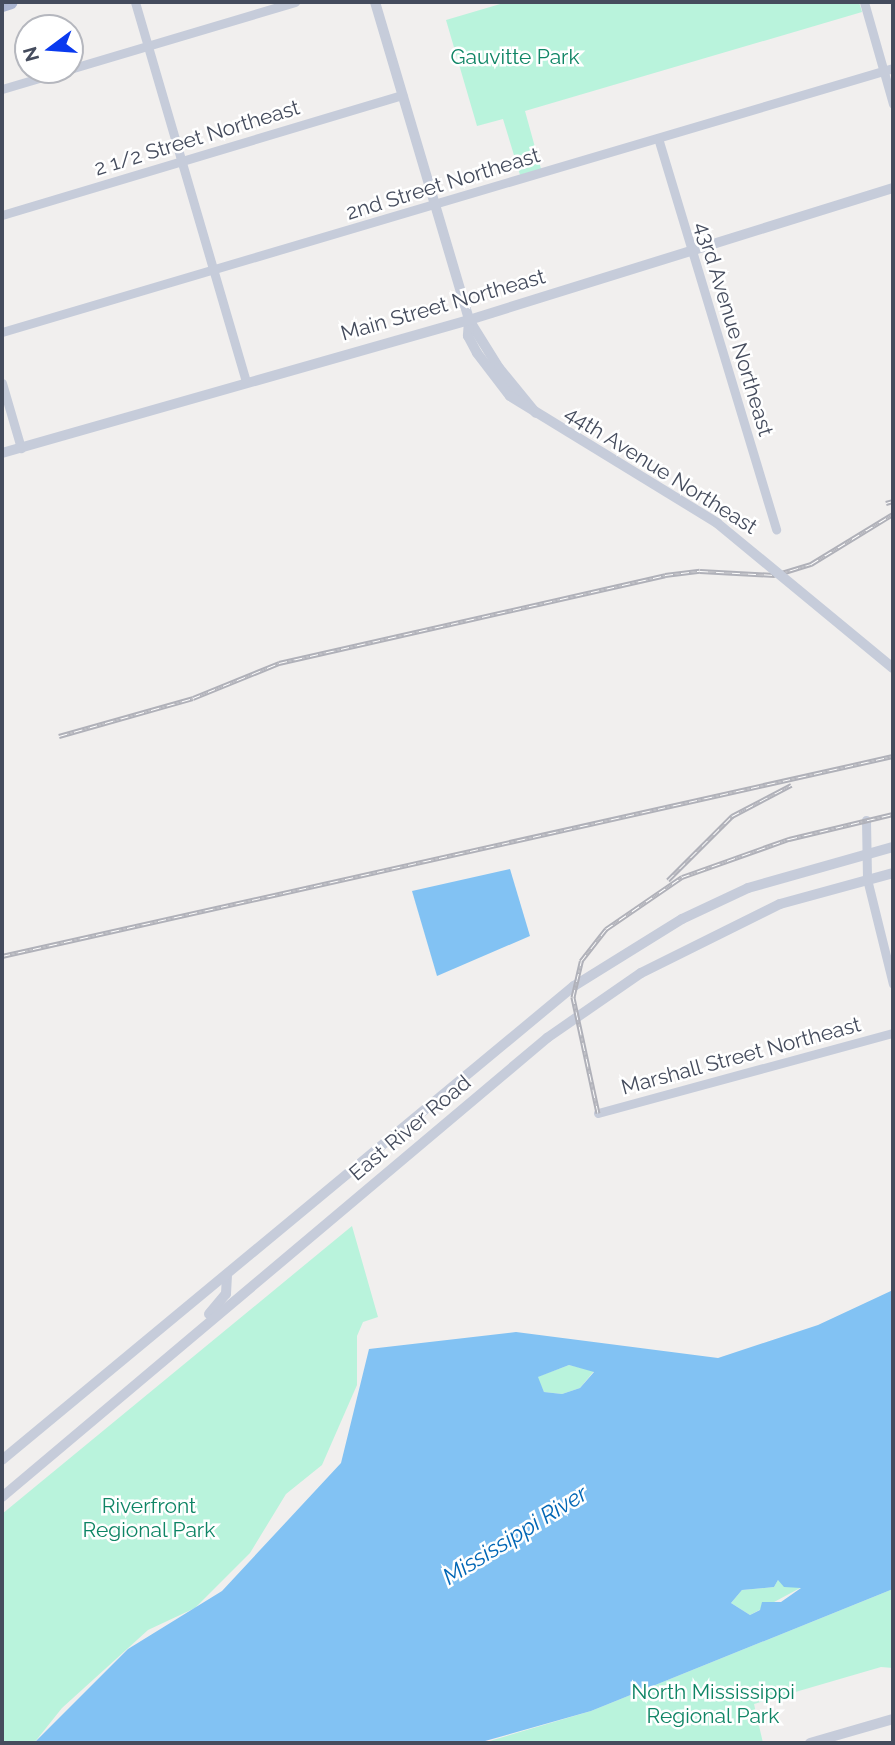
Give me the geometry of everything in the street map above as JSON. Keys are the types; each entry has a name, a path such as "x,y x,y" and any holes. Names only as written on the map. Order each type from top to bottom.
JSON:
{"main road":[{"path":"2,5 11,2"}],"street":[{"path":"135,2 246,382"},
{"path":"84,64 295,2"},
{"name":"44th Avenue Northeast","path":"375,2 469,320 499,368 536,413 717,523 893,668"},
{"path":"864,2 888,69 893,104"},
{"name":"2nd Street Northeast","path":"2,332 888,69"},
{"name":"2 1/2 Street Northeast","path":"2,215 402,94"},
{"name":"43rd Avenue Northeast","path":"658,138 776,530"},
{"name":"Main Street Northeast","path":"2,453 469,320 893,188"},
{"path":"2,383 21,448"},
{"path":"866,820 867,878 893,984"},
{"name":"East River Road","path":"2,1460 601,968 682,919 748,888 867,852 893,847"},
{"name":"East River Road","path":"2,1497 547,1038 641,973 780,904 893,873"},
{"name":"Marshall Street Northeast","path":"598,1113 893,1033"},
{"path":"185,1343 193,1328 224,1298 227,1276"},
{"path":"810,1743 893,1719"}],"green space":[{"name":"Gauvitte Park","path":"507,2 859,2 862,12 525,111 541,169 520,175 503,119 477,126 446,20"},
{"name":"Riverfront Regional Park","path":"352,1226 378,1317 363,1322 357,1336 357,1385 322,1465 286,1494 250,1553 195,1608 148,1630 62,1708 34,1743 2,1743 2,1514"},
{"path":"569,1365 594,1371 580,1388 562,1394 544,1392 537,1377"},
{"path":"778,1580 802,1587 750,1615 731,1603 742,1590 774,1587"},
{"name":"North Mississippi Regional Park","path":"893,1589 893,1668 881,1667 754,1704 763,1743 483,1743 591,1711"}],"water":[{"path":"510,869 530,936 437,976 412,891"},
{"name":"Mississippi River","path":"893,1290 893,1589 591,1711 478,1743 34,1743 128,1649 222,1591 341,1463 369,1349 516,1332 718,1358 818,1325","holes":["569,1365 594,1372 580,1388 562,1394 544,1392 538,1377","778,1580 784,1587 801,1588 781,1602 762,1602 760,1610 750,1615 731,1603 742,1590 774,1587"]}],"railway":[{"path":"886,503 893,501"},
{"path":"59,736 193,698 279,663 665,575 700,571 775,575 811,564 893,514"},
{"path":"2,956 893,756"},
{"path":"668,880 732,816 791,785"},
{"path":"598,1113 573,997 581,961 606,929 682,877 789,839 893,814"}]}
